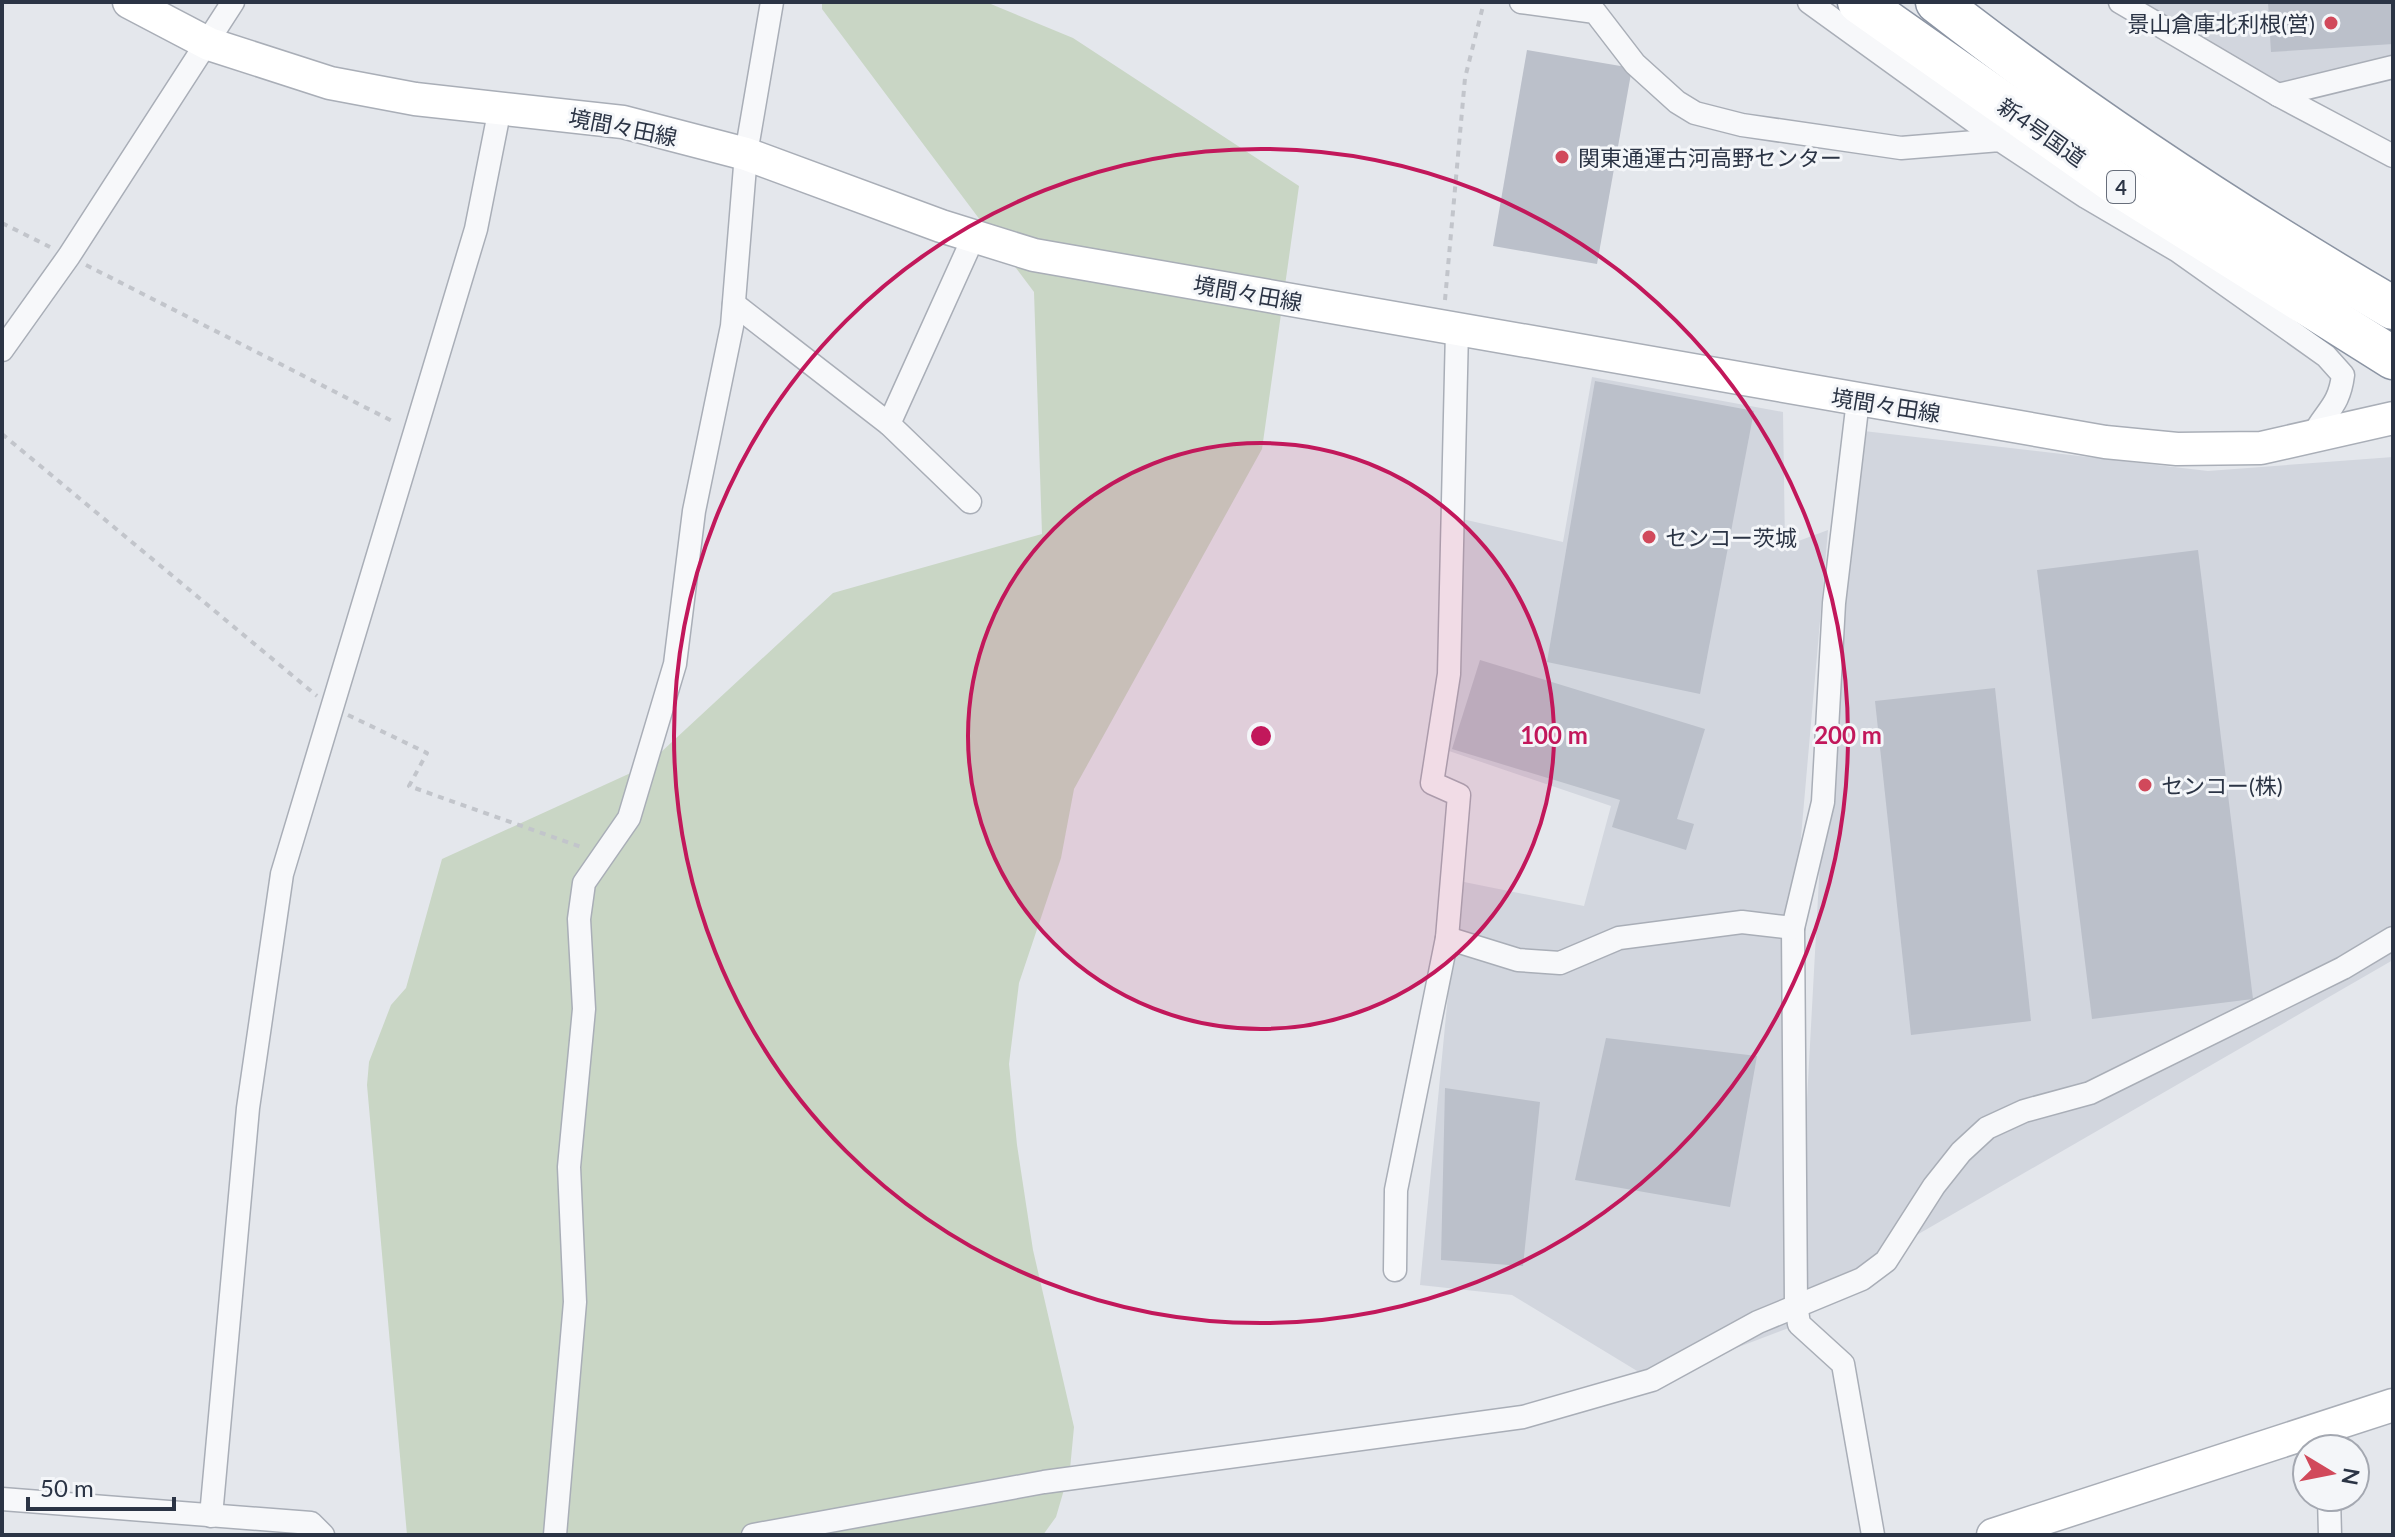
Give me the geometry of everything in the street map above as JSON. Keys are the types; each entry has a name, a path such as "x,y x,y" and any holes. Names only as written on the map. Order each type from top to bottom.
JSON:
{"highway":[{"name":"新4号国道","path":"1859,2 2126,190 2393,358"},
{"name":"新4号国道","path":"1937,2 2104,126 2217,202 2393,308"}],"main road":[{"name":"境間々田線","path":"129,2 209,44 330,83 415,99 623,122 746,154 1034,255 2105,442 2177,449 2261,448 2393,418"},
{"path":"2336,1433 2393,1405"},
{"path":"1993,1535 2291,1448"}],"street":[{"path":"2,350 69,256 209,44 233,2"},
{"path":"555,1535 567,1434 575,1302 569,1167 584,1009 579,919 584,883 602,852 629,818 675,664 694,511 734,304 746,154 772,2"},
{"path":"1521,2 1595,12 1635,64 1677,102 1695,113 1742,125 1901,148 2000,140"},
{"path":"1809,2 2000,140 2086,197 2178,251 2326,356 2343,375 2340,400 2322,417 2312,437"},
{"path":"2120,2 2278,95 2393,156"},
{"path":"2278,95 2393,67"},
{"path":"211,1516 259,1015 282,874 476,229 500,108"},
{"path":"889,424 974,236"},
{"path":"734,304 889,424 970,502"},
{"path":"1395,1270 1396,1190 1447,938 1459,795 1432,783 1449,674 1450,329"},
{"path":"1858,400 1834,603 1823,802 1793,928 1796,1304 1799,1324 1843,1364 1873,1535"},
{"path":"1447,938 1518,960 1560,963 1619,938 1742,922 1793,928"},
{"path":"753,1535 1044,1482 1523,1417 1652,1380 1796,1304 1862,1279 1886,1261 1934,1186 1961,1152 1987,1128 2024,1111 2090,1093 2343,968 2393,938"},
{"path":"2,1499 311,1523 323,1535"},
{"path":"2329,1513 2330,1535"}],"path":[{"path":"1450,329 1465,78 1484,2"},
{"path":"2,223 416,433"},
{"path":"2,434 332,708 427,753 409,786 565,844 602,852"}],"shaded area":[{"path":"2138,2 2393,2 2393,67 2288,97"},
{"path":"1592,377 1783,412 1785,546 1828,530 1793,928 1799,1247 1834,603 1855,430 2208,471 2393,457 2393,960 1799,1303 1799,1324 1652,1380 1512,1295 1420,1285 1459,881 1584,906 1611,806 1449,751 1462,519 1563,542"}],"green space":[{"path":"822,2 986,2 1073,38 1299,186 1262,449 1074,789 1061,858 1019,983 1009,1064 1017,1145 1033,1250 1074,1427 1070,1469 1056,1517 1043,1535 407,1535 367,1085 369,1062 391,1005 406,988 442,859 646,766 833,593 1042,534 1034,292 822,9"}],"building":[{"name":"景山倉庫北利根(営)","path":"2268,2 2393,2 2393,44 2271,52"},
{"name":"関東通運古河高野センター","path":"1527,50 1632,68 1597,264 1493,246"},
{"name":"センコー茨城","path":"1595,381 1754,411 1700,694 1547,662"},
{"name":"センコー(株)","path":"2198,550 2253,999 2092,1019 2037,570"},
{"path":"1480,660 1705,729 1677,819 1694,824 1686,850 1612,827 1620,800 1452,749"},
{"path":"1995,688 2031,1021 1911,1035 1875,701"},
{"path":"1606,1038 1757,1056 1730,1207 1575,1180"},
{"path":"1445,1088 1540,1102 1523,1266 1441,1260"}],"place":[{"name":"景山倉庫北利根(営)","path":"2331,23"},
{"name":"関東通運古河高野センター","path":"1562,157"},
{"name":"センコー茨城","path":"1649,537"},
{"name":"センコー(株)","path":"2145,785"}]}
